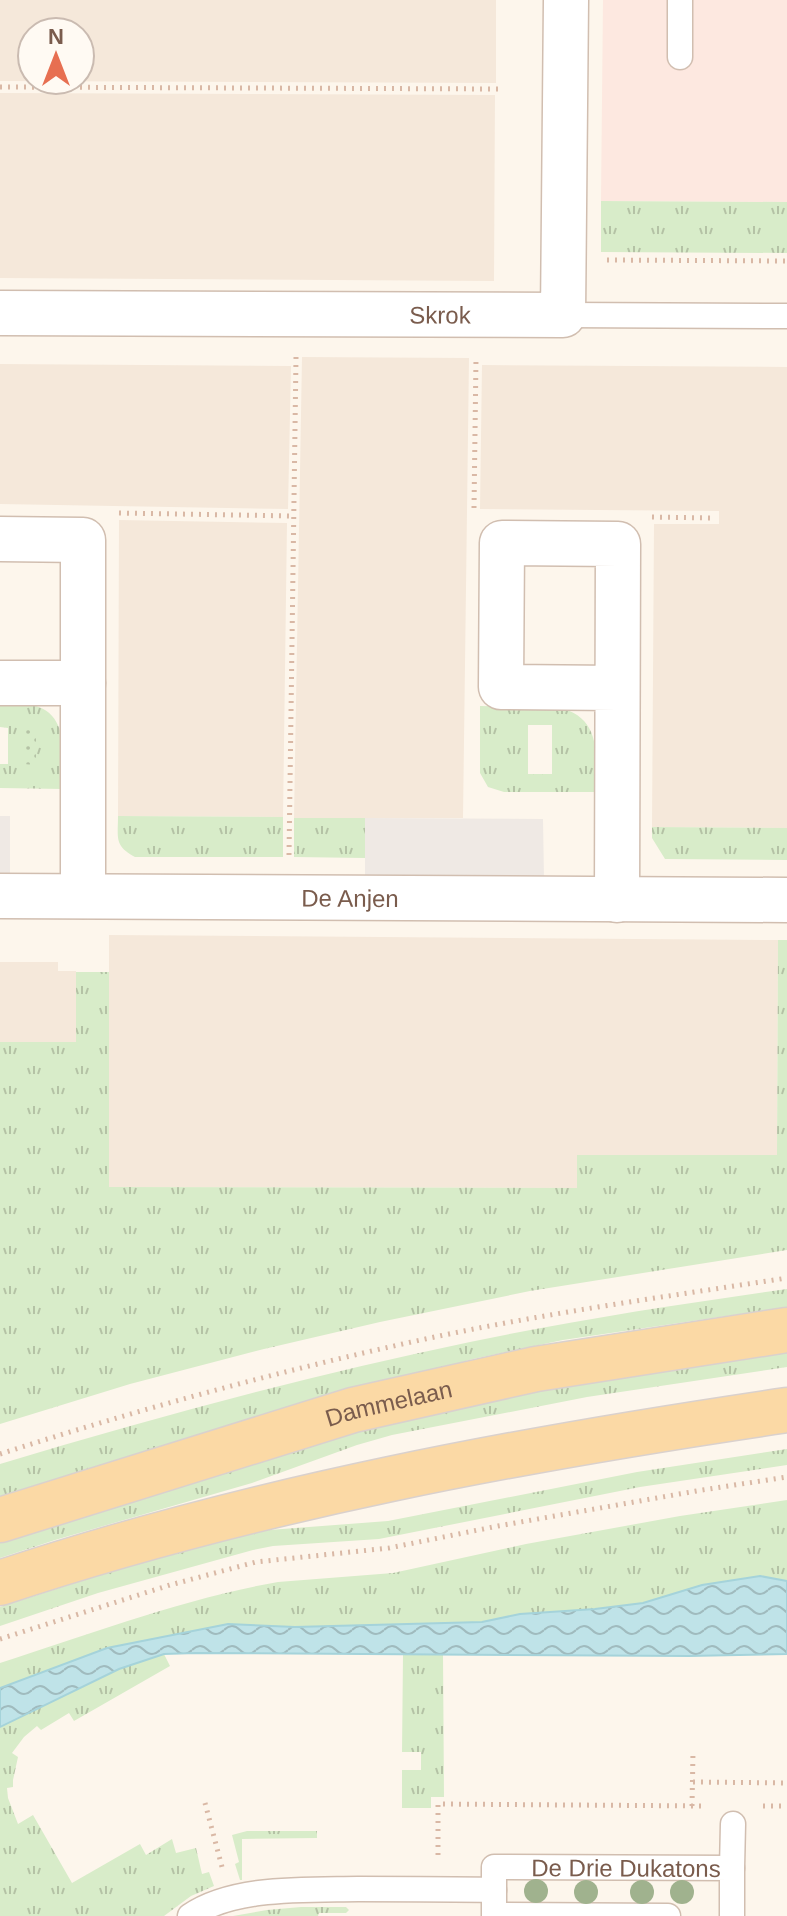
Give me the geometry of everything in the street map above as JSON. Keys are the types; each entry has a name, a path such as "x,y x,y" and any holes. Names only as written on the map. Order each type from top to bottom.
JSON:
{"main road":[{"name":"Dammelaan","path":"0,1520 353,1410 536,1369 787,1330"},
{"path":"0,1583 237,1513 410,1475 666,1428 787,1410"}],"street":[{"path":"563,315 566,0"},
{"name":"Skrok","path":"0,313 563,315"},
{"path":"0,539 83,540 83,896"},
{"path":"0,683 83,683"},
{"path":"617,688 617,900"},
{"name":"De Anjen","path":"0,896 787,900"}],"lane":[{"path":"680,0 680,57"},
{"path":"563,315 787,316"},
{"path":"732,1868 733,1824"},
{"name":"De Drie Dukatons","path":"668,1916 494,1915 494,1867 732,1868 732,1916"},
{"path":"190,1916 231,1899 267,1893 305,1890 494,1890"}],"path":[{"path":"0,87 501,89"},
{"path":"594,259 787,261"},
{"path":"288,868 296,356"},
{"path":"474,516 476,357"},
{"path":"112,513 294,516"},
{"path":"647,517 714,518"},
{"path":"0,1639 170,1585 256,1562 389,1548 688,1492 787,1477"},
{"path":"692,1806 693,1752"},
{"path":"693,1782 787,1783"},
{"path":"205,1803 231,1899"},
{"path":"438,1858 438,1804 706,1806"},
{"path":"760,1806 787,1806"}],"shaded area":[{"path":"0,0 496,0 496,83 96,81 96,16 16,16 16,81 0,81"},
{"path":"603,0 787,0 787,202 601,201"},
{"path":"0,93 16,93 16,96 96,96 96,93 495,95 494,281 0,278"},
{"path":"302,357 469,358 463,818 294,818"},
{"path":"0,364 291,366 288,509 0,504"},
{"path":"482,365 787,367 787,828 652,827 654,524 719,524 719,511 480,509"},
{"path":"119,520 287,523 283,817 118,816"},
{"path":"0,816 10,816 10,876 0,876"},
{"path":"365,818 543,819 544,879 365,879"},
{"path":"109,935 778,940 777,1155 578,1155 577,1188 109,1187"},
{"path":"0,962 58,962 58,971 76,971 76,1043 0,1042"}],"green space":[{"path":"601,201 787,202 787,253 601,252"},
{"path":"0,704 34,705 56,721 63,742 63,789 0,788 0,764 8,764 8,728 0,727"},
{"path":"480,706 557,707 582,719 594,740 596,792 504,792 488,787 480,773","holes":["528,725 552,725 552,774 528,774"]},
{"path":"24,727 36,728 36,765 23,764"},
{"path":"118,816 283,817 283,857 135,857 120,845"},
{"path":"294,818 365,818 365,858 294,857"},
{"path":"652,827 787,828 787,860 665,859 652,838"},
{"path":"778,940 787,940 787,1250 530,1291 380,1322 130,1384 0,1424 0,1042 76,1042 76,972 109,972 109,1187 577,1188 577,1155 777,1155"},
{"path":"787,1289 787,1307 563,1340 473,1359 253,1419 0,1496 0,1464 234,1398 351,1368 509,1334"},
{"path":"787,1350 787,1367 587,1397 392,1435 252,1483 0,1558 0,1542 398,1420 594,1380"},
{"path":"787,1449 787,1465 640,1487 379,1539 253,1550 98,1593 0,1626 0,1607 131,1565 256,1531 388,1521 637,1472"},
{"path":"787,1500 787,1581 760,1576 702,1585 643,1603 520,1614 482,1622 295,1627 228,1624 0,1688 0,1663 208,1597 278,1582 393,1573 526,1544"},
{"path":"164,1654 170,1666 74,1721 69,1713 41,1730 37,1726 24,1737 12,1753 18,1757 13,1787 7,1788 8,1798 18,1824 33,1815 72,1883 140,1844 146,1855 172,1839 176,1853 196,1848 202,1874 209,1872 214,1886 191,1896 164,1916 0,1916 0,1727 119,1669"},
{"path":"403,1654 443,1654 444,1797 431,1797 431,1808 402,1808 402,1770 421,1770 421,1752 402,1752"},
{"path":"247,1831 317,1831 317,1838 242,1839 240,1880 232,1835"},
{"path":"346,1907 349,1910 346,1913 319,1913 318,1916 233,1916 267,1910"}],"water":[{"path":"760,1576 787,1581 787,1654 164,1654 119,1669 0,1727 0,1688 107,1648 228,1624 295,1627 482,1622 520,1614 643,1603 702,1585"}]}
